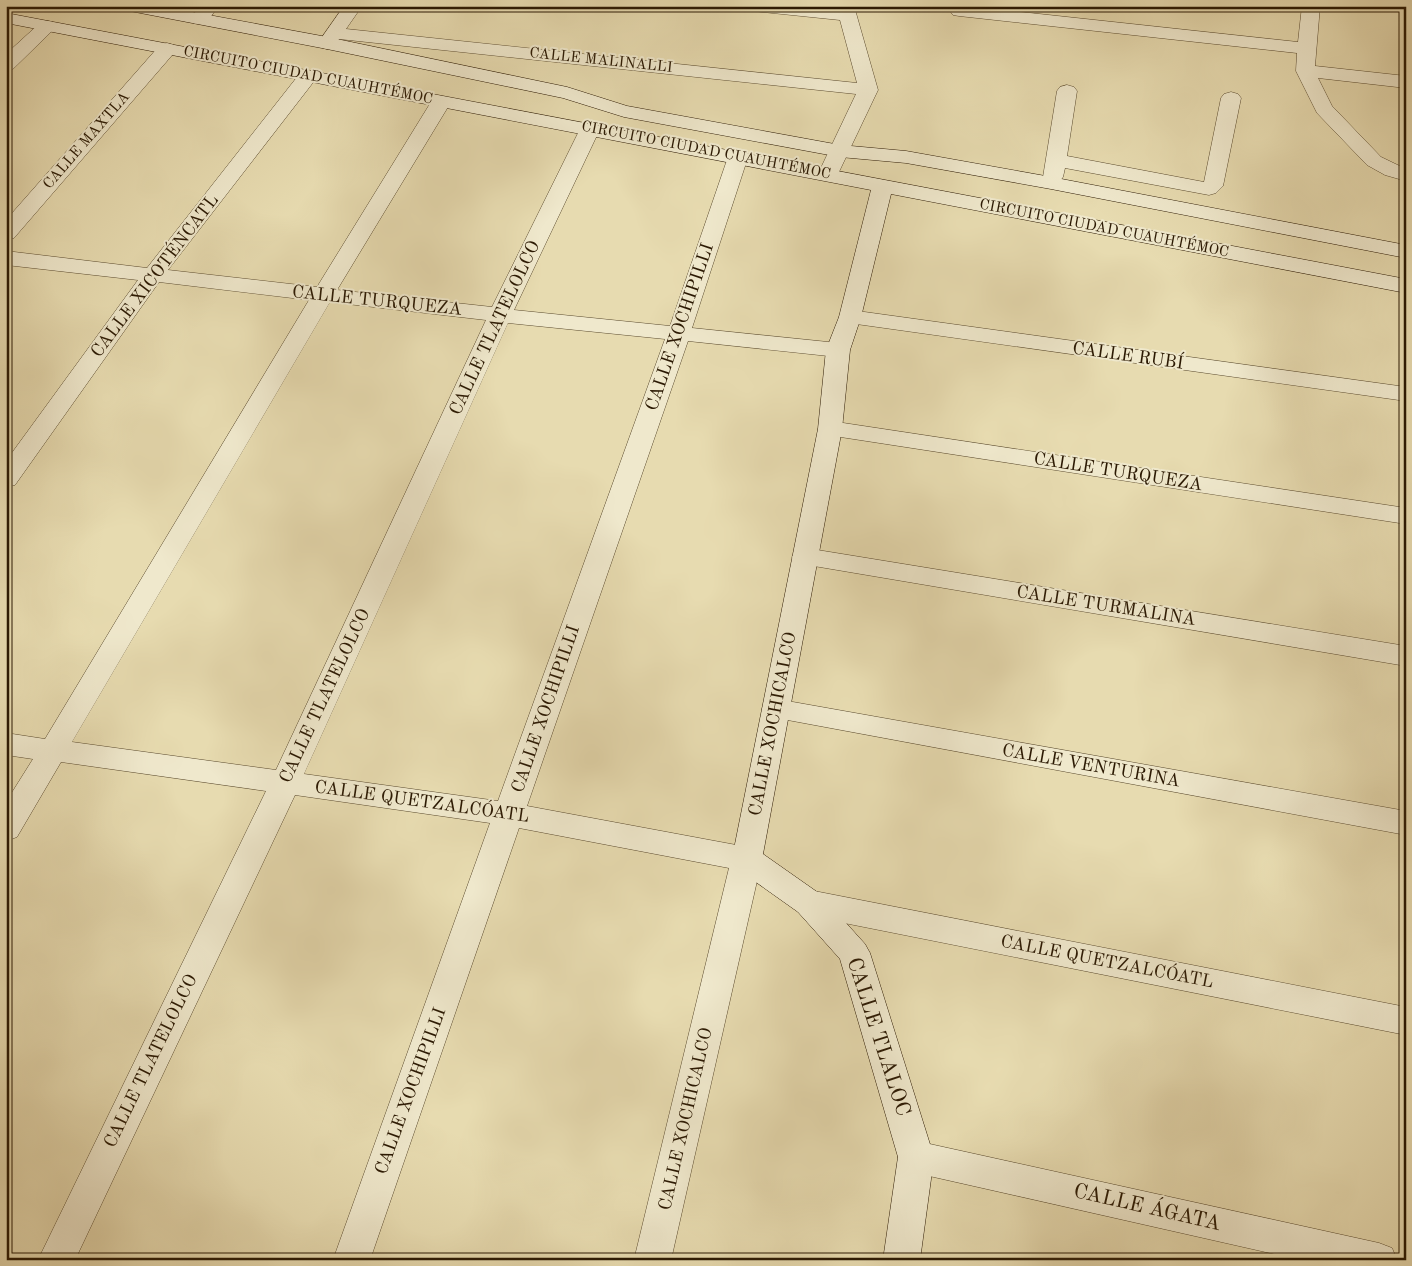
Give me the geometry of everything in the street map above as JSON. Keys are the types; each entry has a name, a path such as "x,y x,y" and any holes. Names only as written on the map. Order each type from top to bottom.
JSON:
{"street":[{"path":"130,6 204,13 330,38 568,93 624,111 840,150 906,158 1051,183 1406,252"},
{"path":"330,38 353,6"},
{"path":"753,6 847,11 868,90 828,174"},
{"path":"1311,6 1305,71 1324,109 1374,162 1392,171 1406,175"},
{"path":"959,10 1306,48"},
{"name":"CIRCUITO CIUDAD CUAUHTÉMOC","path":"6,18 1406,286"},
{"path":"6,65 47,26"},
{"name":"CALLE MALINALLI","path":"330,38 868,90"},
{"name":"CALLE MAXTLA","path":"6,234 168,49"},
{"path":"1305,71 1406,82"},
{"name":"CALLE XICOTÉNCATL","path":"6,479 152,276 308,76"},
{"path":"1051,183 1067,91"},
{"path":"1056,160 1209,190 1213,186 1231,98"},
{"path":"6,829 323,295 441,102"},
{"name":"CALLE TLATELOLCO","path":"56,1260 286,782 500,315 590,129"},
{"name":"CALLE XOCHIPILLI","path":"351,1260 679,332 738,157"},
{"name":"CALLE XOCHICALCO","path":"652,1260 747,859 830,429 838,350 850,317 882,186"},
{"name":"CALLE TURQUEZA","path":"6,258 500,315 679,332 838,350"},
{"name":"CALLE RUBÍ","path":"850,317 1406,394"},
{"name":"CALLE TURQUEZA","path":"830,429 1406,516"},
{"name":"CALLE TURMALINA","path":"805,557 1406,656"},
{"name":"CALLE VENTURINA","path":"776,709 1406,823"},
{"name":"CALLE QUETZALCÓATL","path":"6,744 509,814 747,859"},
{"name":"CALLE TLALOC","path":"747,859 809,903 854,953 916,1157 900,1260"},
{"name":"CALLE QUETZALCÓATL","path":"809,903 1406,1021"},
{"name":"CALLE ÁGATA","path":"916,1157 1379,1260"}]}
